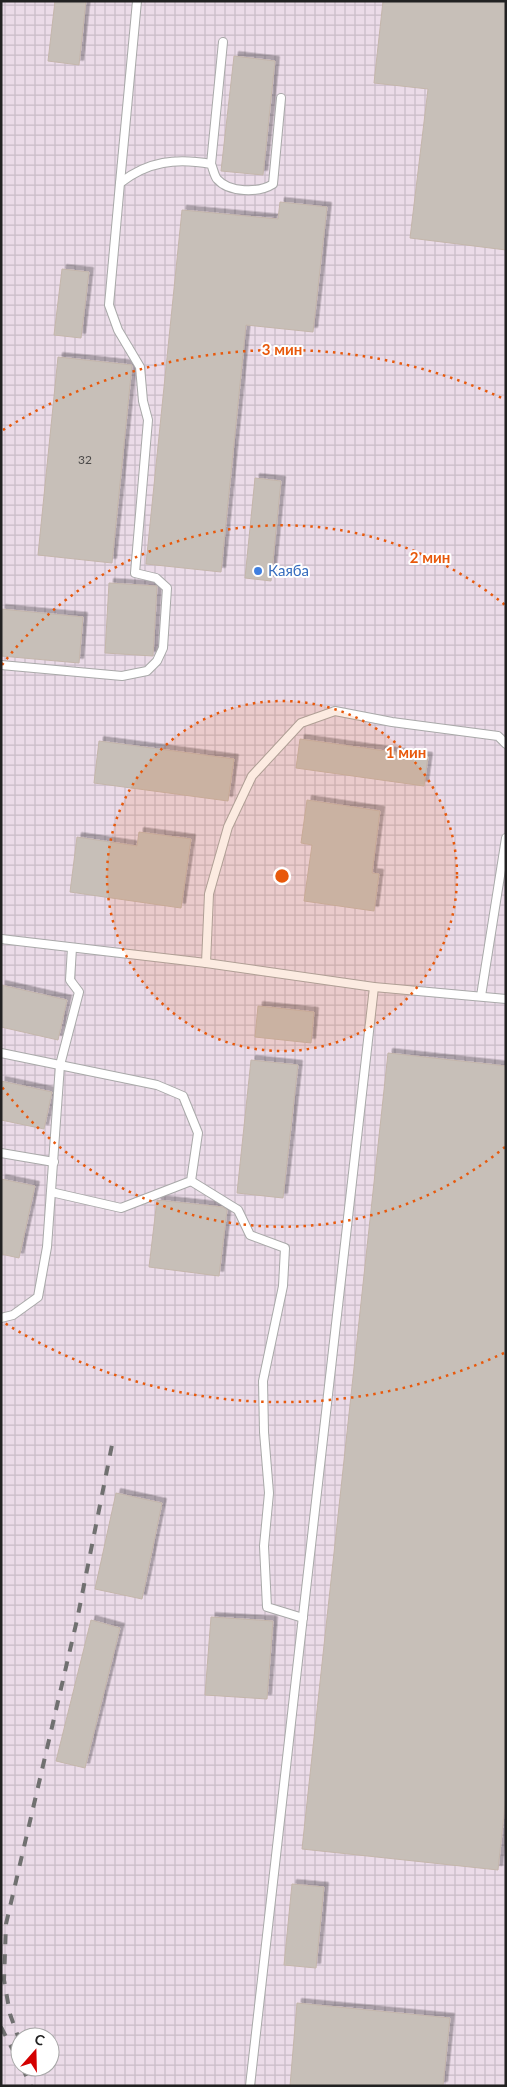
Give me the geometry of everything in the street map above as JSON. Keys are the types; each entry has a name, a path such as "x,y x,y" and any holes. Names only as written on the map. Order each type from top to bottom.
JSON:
{"lane":[{"path":"1,666 122,676 147,671 157,661 163,648 167,588 156,578 135,573 148,420 142,392 140,367 118,330 108,304 137,1"},
{"path":"223,42 211,164 217,178 230,187 264,189 273,184 281,98"},
{"path":"120,183 134,172 171,160 211,164"},
{"path":"206,963 209,894 228,826 252,776 301,723 335,711 392,722 498,736 506,744"},
{"path":"481,996 506,838"},
{"path":"1,939 206,963 374,986 506,999"},
{"path":"1,1318 13,1315 38,1297 47,1247 60,1065 79,992 70,980 72,948"},
{"path":"250,2086 374,986"},
{"path":"1,1053 25,1060 157,1084 184,1096 198,1132 191,1181"},
{"path":"1,1153 54,1162"},
{"path":"191,1181 238,1210 250,1235 285,1248 283,1286 263,1380 264,1432 269,1493 264,1554 267,1607 303,1618"},
{"path":"51,1192 121,1208 191,1181"}],"shaded area":[{"path":"1,1 506,1 506,2086 1,2086"}],"building":[{"path":"55,1 86,1 79,65 48,61"},
{"path":"383,1 506,1 506,250 410,238 428,89 374,83"},
{"path":"234,56 275,61 263,175 221,171"},
{"path":"280,202 327,207 313,332 246,325 221,572 146,564 182,210 278,219"},
{"path":"62,269 89,272 81,338 54,335"},
{"path":"58,357 132,365 112,563 38,555"},
{"path":"255,478 281,481 271,581 245,578"},
{"path":"109,583 157,586 153,656 105,653"},
{"path":"1,609 83,617 79,663 1,656"},
{"path":"300,739 428,757 424,786 296,768"},
{"path":"99,741 234,759 228,801 94,783"},
{"path":"307,800 380,811 372,873 379,874 374,911 304,901 312,845 301,843"},
{"path":"139,832 191,839 181,908 70,892 77,837 137,846"},
{"path":"1,985 67,1000 58,1040 1,1027"},
{"path":"258,1006 314,1012 311,1043 255,1037"},
{"path":"388,1053 506,1066 506,1796 498,1870 302,1849"},
{"path":"251,1060 298,1065 283,1198 237,1193"},
{"path":"1,1081 52,1092 44,1129 1,1120"},
{"path":"1,1179 35,1186 19,1258 1,1254"},
{"path":"157,1200 223,1207 227,1210 219,1276 149,1267"},
{"path":"116,1493 162,1503 142,1599 95,1589"},
{"path":"211,1617 273,1621 267,1699 205,1695"},
{"path":"91,1620 120,1628 85,1768 56,1761"},
{"path":"292,1884 324,1887 316,1968 284,1965"},
{"path":"297,2003 450,2018 443,2086 290,2086"}],"railway":[{"path":"15,2027 10,2014 4,1980 6,1924 77,1620 112,1445"},
{"path":"1,2027 10,2045"},
{"path":"27,2077 31,2086"}],"place":[{"name":"Каяба","path":"258,571"}]}
